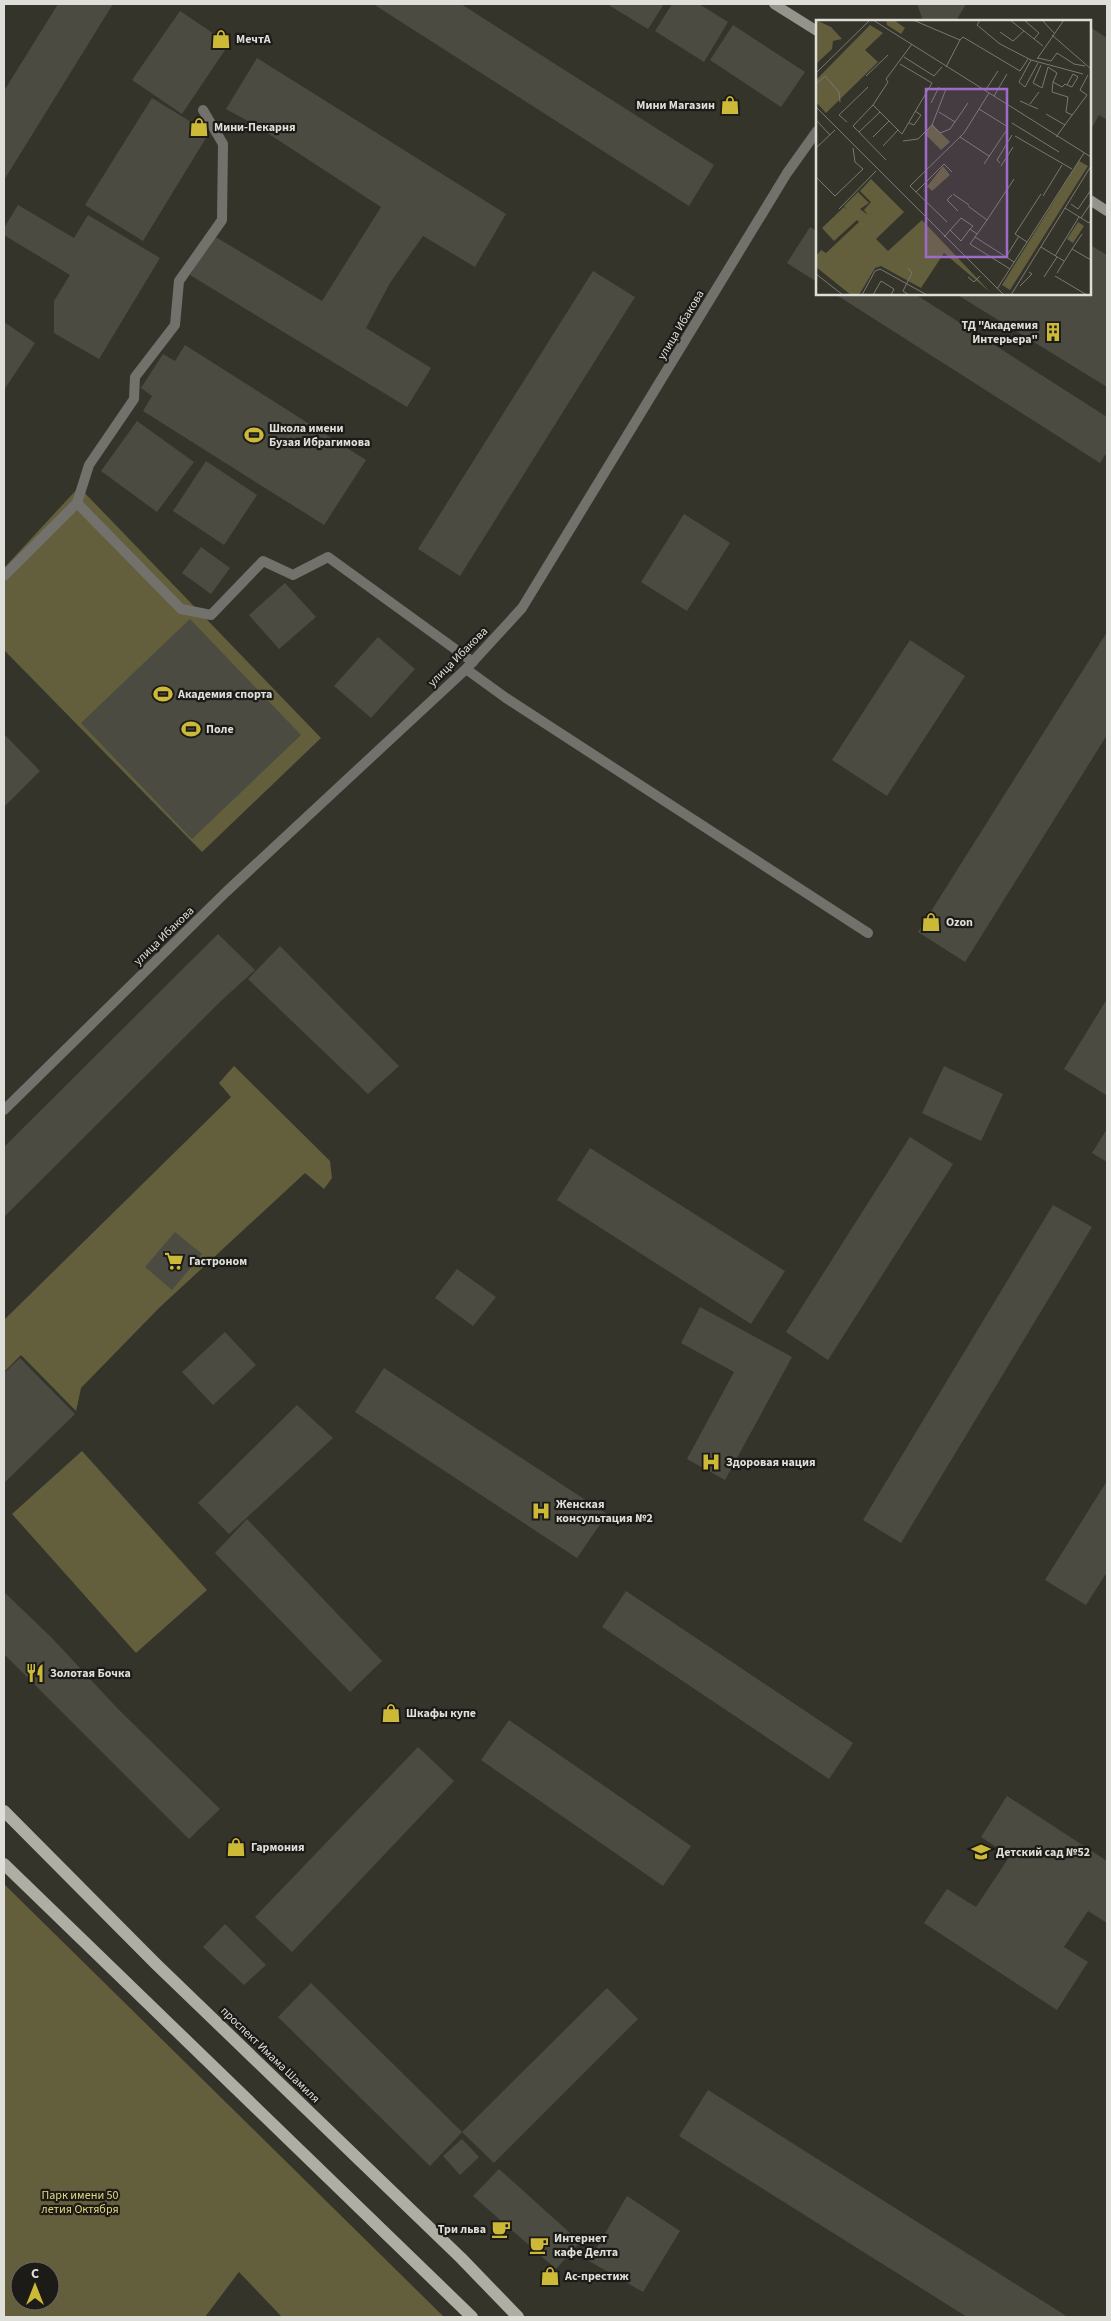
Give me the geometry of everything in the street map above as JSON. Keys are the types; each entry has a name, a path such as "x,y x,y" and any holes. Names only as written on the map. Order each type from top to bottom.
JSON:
{"main road":[{"path":"774,4 816,30"},
{"path":"1091,201 1107,211"},
{"name":"проспект Имама Шамиля","path":"4,1811 156,1964 461,2258 518,2317"},
{"path":"4,1864 472,2317"}],"street":[{"path":"4,576 77,503 89,466 134,399 135,377 175,325 179,281 222,220 223,144 203,110"},
{"name":"улица Ибакова","path":"4,1110 226,892 469,665 522,608 788,173 816,132"},
{"path":"77,503 181,609 211,615 263,561 293,575 328,557 469,665 506,698 868,933"}],"green space":[{"name":"Академия спорта","path":"79,487 321,738 202,852 4,650 4,568"},
{"path":"234,1066 330,1161 332,1178 324,1189 305,1173 159,1308 81,1388 76,1411 21,1355 4,1372 4,1320 231,1097 219,1083"},
{"path":"82,1451 207,1590 136,1653 12,1514"},
{"name":"Парк имени 50 летия Октября","path":"4,1884 444,2317 282,2317 239,2272 205,2317 4,2317"}],"building":[{"path":"58,4 113,4 4,180 4,91"},
{"path":"373,4 461,4 714,165 689,206"},
{"path":"607,4 664,4 648,29"},
{"path":"672,4 699,4 728,22 704,62 655,31"},
{"path":"917,4 966,4 957,20 923,20"},
{"path":"180,11 229,44 182,114 132,80"},
{"path":"733,25 805,72 781,107 710,60"},
{"path":"1091,28 1107,38 1107,120 1099,115 1091,129"},
{"path":"257,58 506,214 475,267 423,236 390,283 366,328 431,368 407,407 190,275 214,236 322,301 381,207 255,125 226,109"},
{"path":"152,98 209,133 143,241 85,205"},
{"path":"18,205 74,238 88,215 160,258 99,359 54,333 54,301 70,275 4,235 4,228"},
{"path":"810,227 816,230 816,281 787,263"},
{"name":"ТД \"Академия Интерьера\"","path":"1091,246 1107,255 1107,387 958,295 1091,295"},
{"path":"593,271 635,297 460,576 418,549"},
{"path":"837,295 917,295 1107,417 1107,452 1100,463"},
{"path":"4,322 35,343 4,390"},
{"name":"Школа имени Бузая Ибрагимова","path":"185,345 366,460 324,525 143,411 152,396 141,388 163,354 175,361"},
{"path":"137,421 194,462 157,512 101,471"},
{"path":"206,461 257,495 224,545 173,511"},
{"path":"684,514 730,543 687,611 641,582"},
{"path":"201,547 230,568 211,594 182,573"},
{"path":"285,583 316,617 279,649 249,615"},
{"name":"Поле","path":"190,619 301,735 192,839 81,723"},
{"path":"1107,632 1107,735 965,962 918,932"},
{"path":"378,637 415,669 371,718 334,686"},
{"path":"910,640 965,676 887,796 832,760"},
{"path":"4,734 40,771 4,807"},
{"path":"218,934 255,970 222,1000 4,1217 4,1147"},
{"path":"280,946 399,1066 368,1094 248,979"},
{"path":"1107,999 1107,1092 1106,1095 1064,1069"},
{"path":"944,1066 1003,1094 981,1141 922,1113"},
{"path":"1107,1129 1107,1162 1092,1153"},
{"path":"910,1137 953,1164 828,1360 786,1332"},
{"path":"590,1148 785,1271 751,1324 557,1200"},
{"path":"1053,1205 1092,1227 901,1543 863,1520"},
{"name":"Гастроном","path":"175,1232 202,1254 172,1290 145,1267"},
{"path":"457,1269 496,1297 473,1326 435,1298"},
{"path":"700,1307 792,1357 725,1480 687,1459 734,1372 681,1343"},
{"path":"225,1332 256,1365 213,1405 182,1372"},
{"path":"20,1358 75,1414 4,1483 4,1373"},
{"path":"384,1368 607,1514 577,1558 355,1412"},
{"path":"297,1405 333,1438 229,1534 198,1503"},
{"path":"1107,1481 1107,1572 1086,1605 1045,1580"},
{"path":"247,1519 382,1661 350,1692 215,1553"},
{"path":"626,1591 853,1743 829,1779 602,1627"},
{"path":"4,1592 52,1638 118,1709 220,1809 189,1839 4,1654"},
{"path":"509,1720 691,1846 663,1886 481,1760"},
{"path":"418,1747 454,1781 292,1952 255,1917"},
{"path":"1007,1796 1107,1861 1107,1923 1088,1911 1064,1947 1088,1962 1057,2010 924,1923 947,1889 976,1907 1010,1856 981,1837"},
{"path":"225,1924 266,1965 244,1985 203,1947"},
{"path":"311,1983 462,2132 430,2166 278,2017"},
{"path":"607,1988 638,2019 494,2163 462,2132"},
{"path":"708,2090 1068,2317 967,2317 679,2136"},
{"path":"462,2139 479,2157 460,2175 443,2156"},
{"path":"499,2169 580,2242 556,2269 473,2196"},
{"path":"627,2196 680,2231 643,2292 589,2261"}],"place":[{"name":"МечтА","path":"221,39"},
{"name":"Мини Магазин","path":"730,105"},
{"name":"Мини-Пекарня","path":"199,127"},
{"name":"ТД \"Академия Интерьера\"","path":"1053,332"},
{"name":"Школа имени Бузая Ибрагимова","path":"254,435"},
{"name":"Академия спорта","path":"163,694"},
{"name":"Поле","path":"191,729"},
{"name":"Ozon","path":"931,922"},
{"name":"Гастроном","path":"174,1261"},
{"name":"Здоровая нация","path":"711,1462"},
{"name":"Женская консультация №2","path":"541,1511"},
{"name":"Золотая Бочка","path":"35,1673"},
{"name":"Шкафы купе","path":"391,1713"},
{"name":"Гармония","path":"236,1847"},
{"name":"Детский сад №52","path":"981,1852"},
{"name":"Три льва","path":"501,2229"},
{"name":"Интернет кафе Делта","path":"539,2245"},
{"name":"Ас-престиж","path":"550,2276"}]}
